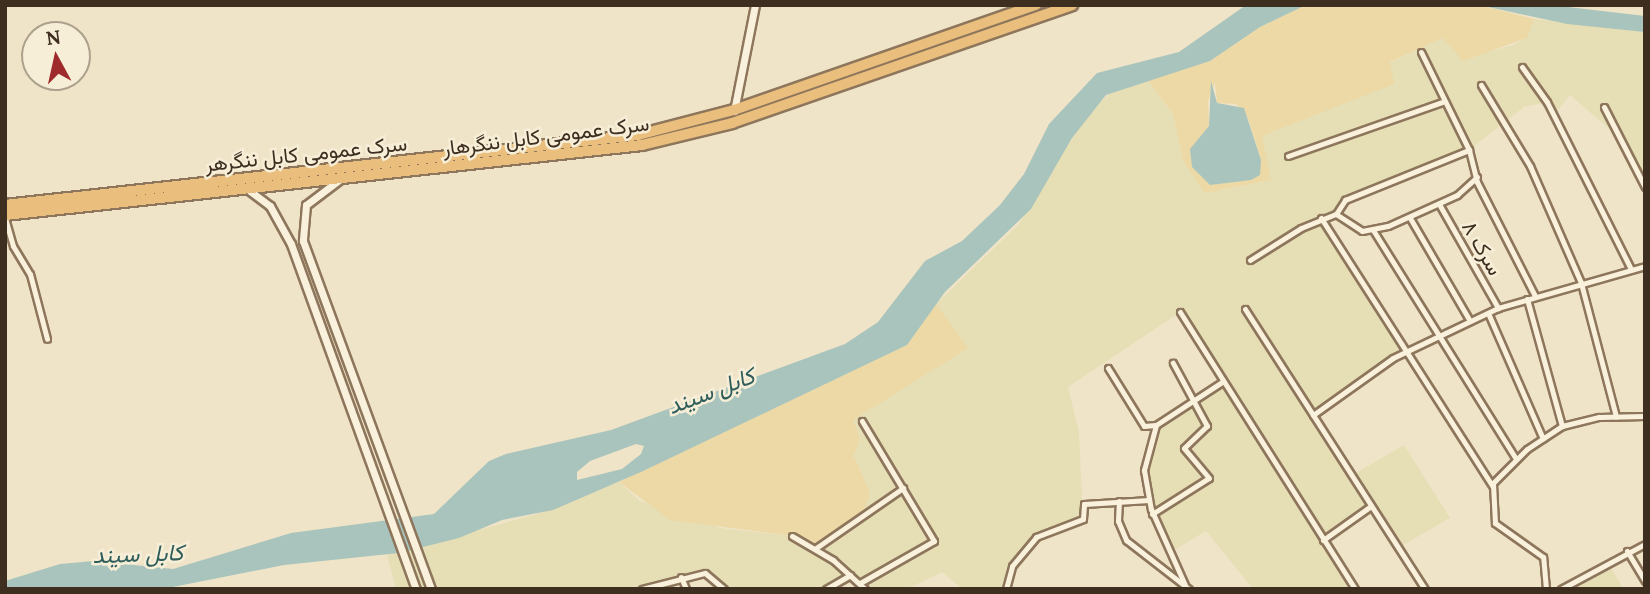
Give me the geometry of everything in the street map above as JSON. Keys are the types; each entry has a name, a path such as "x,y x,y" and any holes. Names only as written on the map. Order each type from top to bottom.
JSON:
{"highway":[{"path":"734,110 1036,5"},
{"name":"سرک عمومی کابل ننگرهار","path":"5,216 250,191 642,145 732,123 1072,5"},
{"name":"سرک عمومی کابل ننگرهر","path":"5,205 638,135 734,110"}],"street":[{"path":"732,123 755,5"},
{"path":"1421,52 1442,102 1469,150 1477,177 1535,296"},
{"path":"1522,67 1547,102 1632,269"},
{"path":"1481,85 1530,166 1581,283 1616,416"},
{"path":"1288,156 1442,102"},
{"path":"1604,107 1645,187"},
{"path":"1250,260 1321,218 1336,214 1345,200 1469,150"},
{"path":"1336,214 1356,229 1373,229 1410,218 1439,204 1477,177"},
{"path":"339,180 306,205 303,241 431,589"},
{"path":"250,191 270,206 286,232 416,589"},
{"name":"سرک ۸","path":"1439,204 1498,308"},
{"path":"5,216 12,246 30,274 47,339"},
{"path":"1321,218 1493,487 1495,523 1543,557 1546,589"},
{"path":"1410,218 1470,321"},
{"path":"1373,229 1516,459"},
{"path":"1313,415 1393,358 1408,355 1498,308 1645,266"},
{"path":"1527,299 1562,426"},
{"path":"1245,309 1425,589"},
{"path":"1180,312 1354,589"},
{"path":"1488,313 1543,439"},
{"path":"1152,514 1209,478 1184,447 1207,426 1173,363"},
{"path":"1108,368 1141,424 1156,425 1222,382"},
{"path":"1493,487 1516,459 1562,426 1616,416 1645,416"},
{"path":"792,536 816,548 863,586 934,541 862,421"},
{"path":"1156,425 1144,470 1149,500 1152,514 1187,587"},
{"path":"816,548 903,488"},
{"path":"1006,589 1012,566 1036,537 1083,519 1084,505 1149,500"},
{"path":"1119,501 1118,521 1126,540 1187,587"},
{"path":"1323,540 1371,506"},
{"path":"1561,589 1645,544"},
{"path":"1628,551 1645,581"},
{"path":"642,589 705,573 724,589"},
{"path":"826,589 850,575"},
{"path":"681,577 686,589"}],"shaded area":[{"path":"1534,19 1645,32 1645,187 1620,138 1570,95 1554,115 1547,102 1524,107 1469,150 1345,200 1336,214 1321,218 1408,355 1393,358 1313,414 1351,476 1404,445 1450,518 1398,548 1371,507 1323,540 1355,589 1253,589 1206,531 1171,552 1152,514 1144,470 1156,425 1222,382 1179,313 1068,387 1079,432 1083,519 1036,537 1012,566 1006,589 962,589 942,572 907,589 865,589 850,575 826,589 724,589 704,573 642,589 396,589 387,555 537,514 619,482 640,501 720,528 792,536 870,494 854,456 860,439 853,420 967,348 936,304 1018,225 1081,124 1113,89 1148,80 1173,114 1183,161 1223,190 1270,180 1261,136 1393,84 1389,63 1443,38 1491,51 1513,45 1526,38"},
{"path":"1607,562 1624,589 1561,589 1585,573"}],"sand":[{"path":"1306,5 1479,5 1534,19 1527,38 1463,61 1443,38 1390,62 1394,84 1262,136 1271,180 1205,193 1183,161 1173,114 1148,80 1210,61 1260,27","holes":["1215,83 1217,103 1236,104 1248,118 1261,160 1203,134 1209,126 1208,101"]},
{"path":"936,304 968,348 853,420 860,439 854,456 870,493 862,514 816,548 792,536 670,520 619,482 907,345"}],"water":[{"path":"1246,5 1306,5 1260,27 1210,61 1106,95 1072,138 1031,209 945,292 907,345 641,472 553,510 502,520 459,538 399,553 284,565 173,587 5,589 5,581 60,564 94,561 173,569 291,533 434,514 489,461 506,454 611,430 845,344 878,322 925,261 962,241 1000,205 1024,174 1049,124 1097,73 1179,52","holes":["636,444 644,446 641,454 622,469 577,480 577,472 590,461"]},
{"path":"1479,5 1551,5 1645,16 1645,32 1567,24"},
{"path":"1211,81 1217,103 1244,108 1261,160 1260,175 1251,180 1210,185 1192,167 1190,149 1209,126"}],"water label":[{"name":"کابل سيند","path":"711,391"},
{"name":"کابل سيند","path":"138,554"}]}
